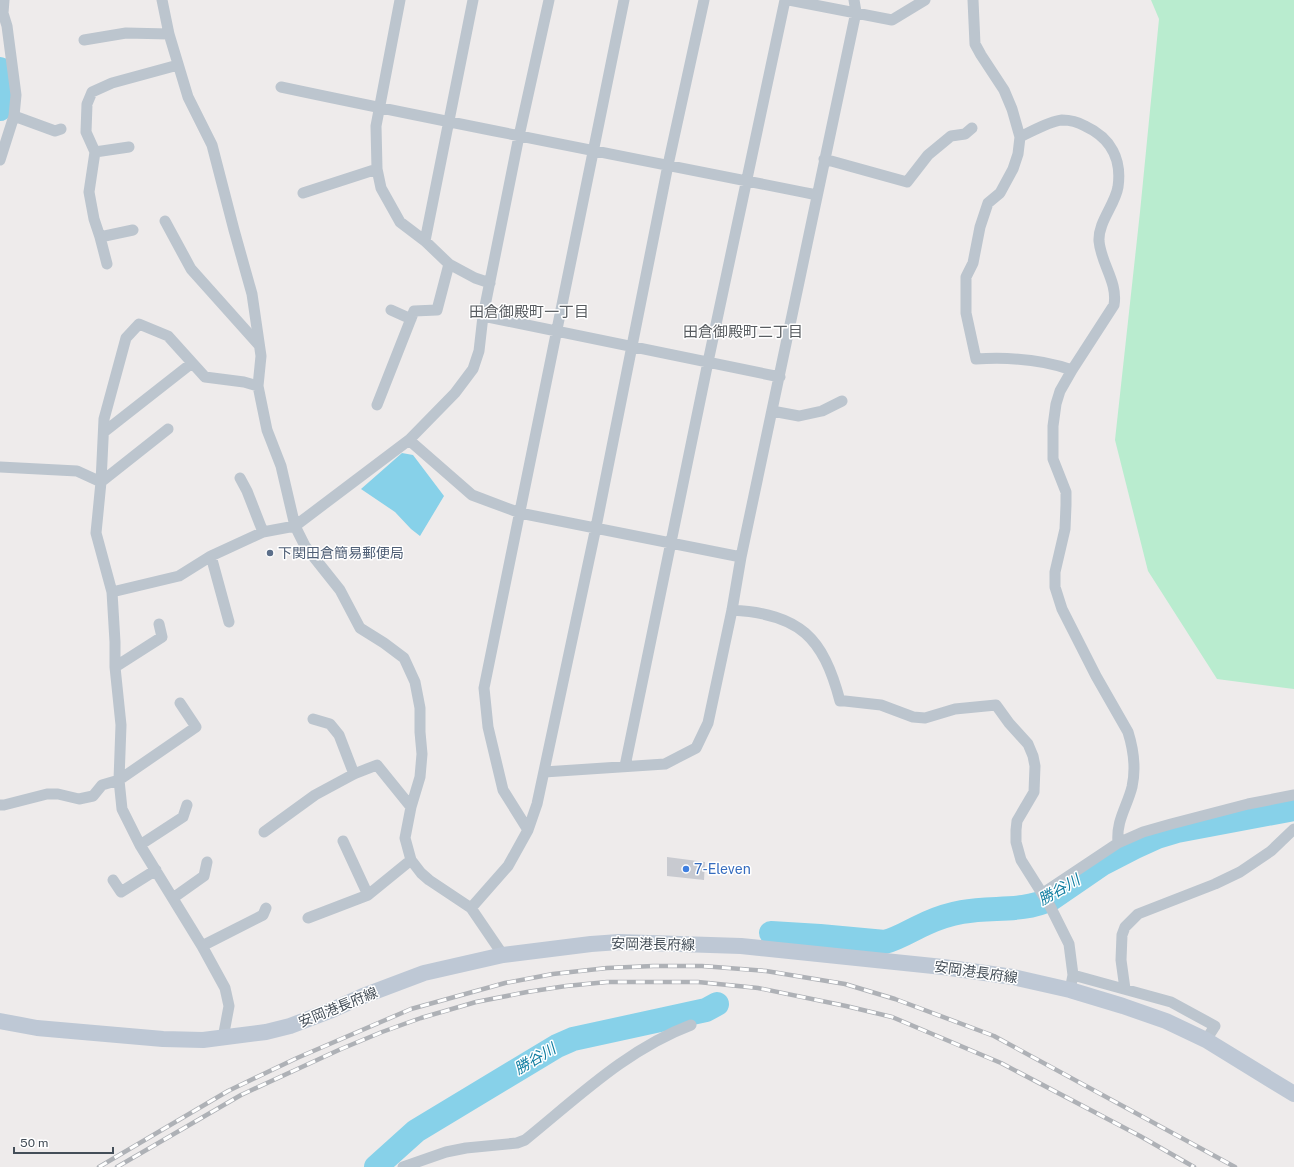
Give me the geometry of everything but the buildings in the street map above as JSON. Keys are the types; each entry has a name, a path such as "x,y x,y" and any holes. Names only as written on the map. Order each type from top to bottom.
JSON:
{"main road":[{"name":"安岡港長府線","path":"0,1021 37,1028 156,1038 203,1040 223,1038 266,1032 290,1026 424,973 503,955 619,942 740,946 944,967 1013,977 1072,982 1123,1006 1166,1021 1206,1040 1294,1094"}],"street":[{"path":"0,160 14,116 16,94 7,26 3,13 4,0"},
{"path":"162,0 168,34 188,97 212,145 252,294 261,356 258,386 268,430 281,466 295,526 305,546 340,590 360,628 404,658 415,682 420,708 422,754 420,778 410,807 405,838 411,860 421,873 429,880 471,908 503,955"},
{"path":"400,0 376,126 377,170 381,188 400,222 425,241 450,264 475,278 490,283"},
{"path":"425,241 473,0"},
{"path":"112,592 179,576 212,556 263,532 295,526 408,440 455,393 473,369 479,351 483,316 518,136 549,0"},
{"path":"528,830 503,790 488,727 484,688 624,0"},
{"path":"471,908 508,866 528,830 536,804 596,527 668,165 704,0"},
{"path":"625,766 708,362 785,0"},
{"path":"789,0 892,20 925,0"},
{"path":"544,772 564,772 665,764 696,748 708,723 732,610 741,557 856,12 854,0"},
{"path":"973,0 975,44 1004,90 1012,109 1020,137 1018,154 1013,170 1000,193 988,203 980,227 973,263 966,277 966,313 976,359 1015,358 1056,364 1072,370"},
{"path":"84,40 126,33 168,34"},
{"path":"107,264 94,219 89,192 95,152 86,132 87,104 92,92 112,83 178,65"},
{"path":"280,87 817,195"},
{"path":"14,116 55,131 61,129"},
{"path":"1020,137 1060,120 1078,122 1094,130 1106,140 1114,151 1119,168 1118,188 1100,232 1099,240 1101,250 1114,283 1116,296 1114,305 1060,391 1056,404 1053,426 1052,459 1066,492 1065,529 1055,572 1055,587 1062,609 1096,676 1128,732 1131,742 1134,764 1132,786 1119,822 1117,832 1118,843"},
{"path":"824,159 908,182 928,155 951,136 965,134 972,128"},
{"path":"95,152 129,147"},
{"path":"303,193 377,170"},
{"path":"165,221 191,269 259,345"},
{"path":"100,237 133,230"},
{"path":"377,406 414,311 437,310 450,264"},
{"path":"391,310 411,319"},
{"path":"483,316 780,377"},
{"path":"223,1038 229,1006 225,988 202,946 140,844 122,809 120,780 121,725 114,667 115,642 112,592 96,533 101,482 104,419 126,338 139,324 168,336 205,378 244,382 258,386"},
{"path":"104,432 192,363"},
{"path":"772,411 799,416 822,411 842,401"},
{"path":"101,482 168,429"},
{"path":"408,440 472,495 520,513 741,557"},
{"path":"0,467 77,471 101,482"},
{"path":"240,478 248,491 263,532"},
{"path":"212,556 229,622"},
{"path":"732,610 750,611 773,616 790,622 804,631 813,640 824,656 834,676 840,701 845,700 881,705 913,718 925,718 955,709 996,705 1009,723 1028,744 1036,766 1034,792 1017,821 1016,842 1021,860 1050,906 1069,944 1072,982 1124,989 1171,1002 1215,1026 1206,1040"},
{"path":"114,667 162,637 159,624"},
{"path":"0,804 4,805 48,794 58,794 79,799 93,796 102,784 120,780 196,727 180,703"},
{"path":"313,719 330,724 339,735 354,774"},
{"path":"264,832 314,795 354,774 377,765 410,807"},
{"path":"1043,895 1118,843 1143,832 1248,804 1294,795"},
{"path":"140,844 183,817 187,805"},
{"path":"1124,989 1121,960 1122,935 1124,927 1138,914 1240,872 1271,851 1294,829"},
{"path":"343,841 368,896"},
{"path":"308,918 368,896 411,860"},
{"path":"173,898 204,876 207,862"},
{"path":"113,880 122,892 156,870"},
{"path":"202,946 263,915 266,908"},
{"path":"403,1167 446,1152 517,1143 525,1140 586,1089 609,1072 653,1043 691,1025"}],"green space":[{"path":"1151,0 1294,0 1294,689 1217,679 1148,571 1115,440 1159,19"}],"water":[{"path":"402,453 413,455 444,496 420,536 395,512 361,489"}],"waterway":[{"path":"0,69 3,89 0,109"},
{"name":"勝谷川","path":"771,933 885,942 931,921 953,914 974,910 1018,908 1051,899 1102,864 1157,837 1177,831 1294,809"},
{"name":"勝谷川","path":"376,1167 416,1131 557,1046 573,1039 706,1010 717,1004"}],"railway":[{"path":"99,1167 228,1091 297,1058 411,1009 505,983 553,974 607,968 653,966 702,966 766,971 845,984 895,999 994,1036 1235,1167"},
{"path":"117,1167 241,1095 341,1049 382,1032 421,1018 476,1002 566,986 607,982 698,982 758,988 892,1017 1001,1063 1140,1136 1194,1167"}],"place":[{"name":"下関田倉簡易郵便局","path":"270,553"},
{"name":"7-Eleven","path":"686,869"}],"district":[{"name":"田倉御殿町一丁目","path":"529,312"},
{"name":"田倉御殿町二丁目","path":"743,332"}]}
